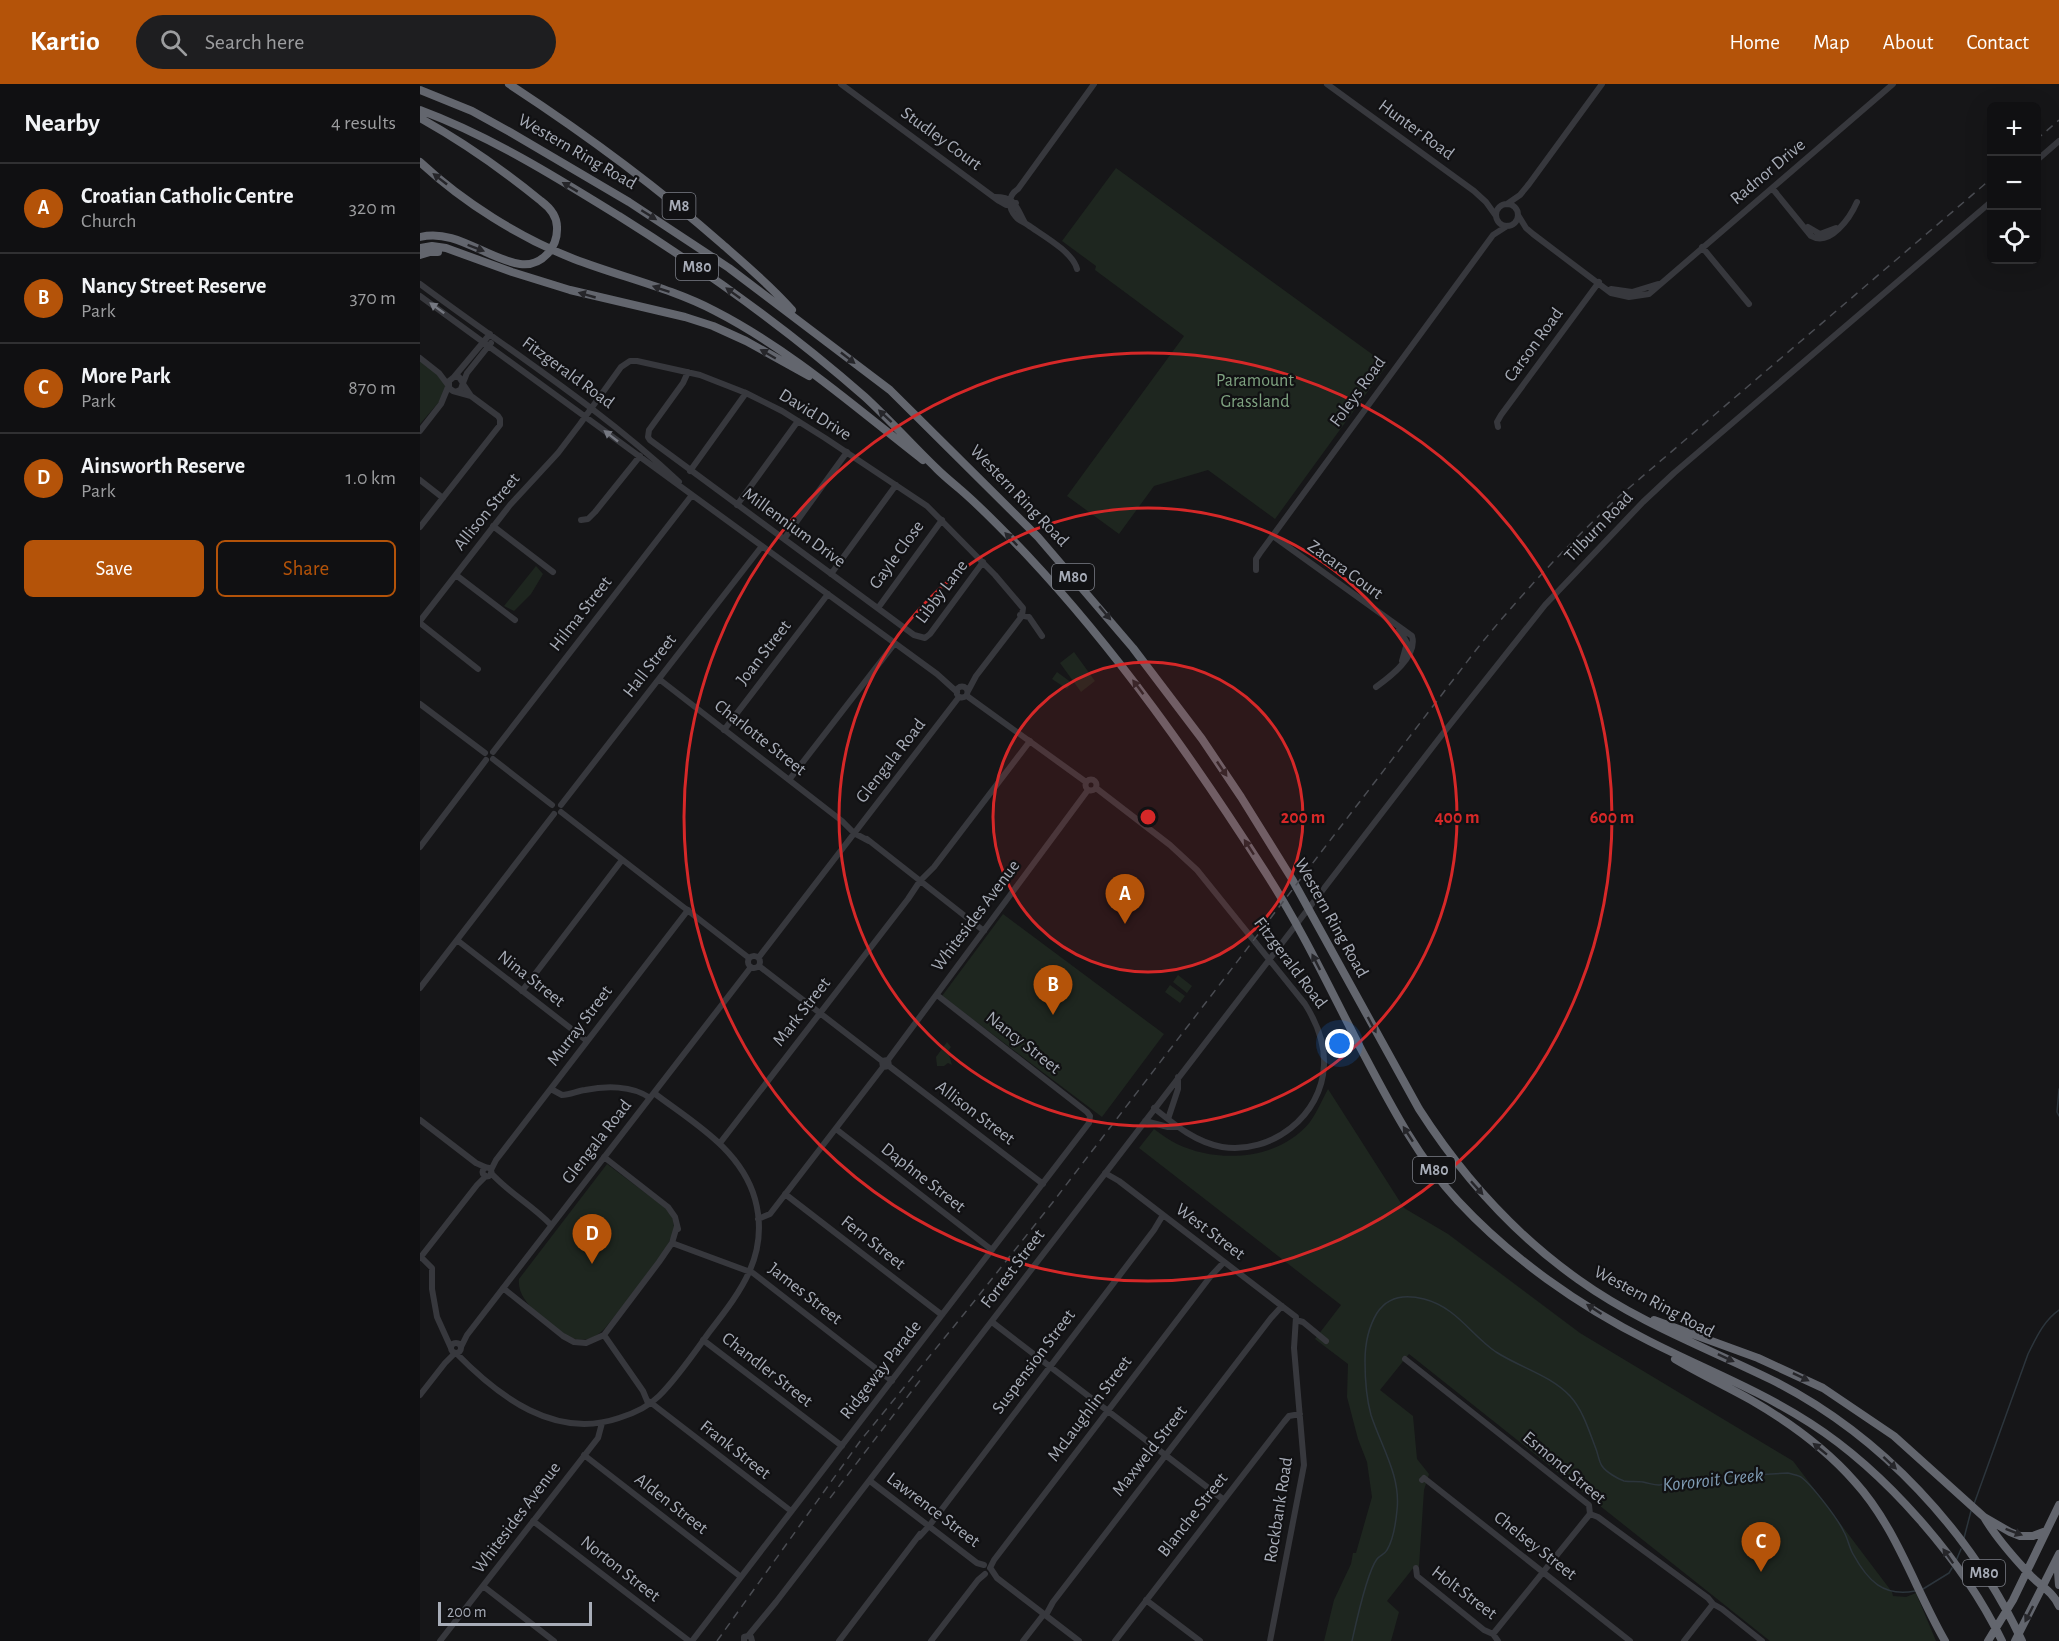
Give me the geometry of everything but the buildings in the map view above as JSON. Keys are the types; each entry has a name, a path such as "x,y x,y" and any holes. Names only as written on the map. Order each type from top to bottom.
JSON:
{"highway":[{"path":"420,84 472,111"},
{"name":"M8","path":"509,84 571,125 691,216 773,289 802,322"},
{"name":"Western Ring Road","path":"420,90 472,111 578,171 670,228 729,268 890,390 1062,564 1133,648 1190,722 1241,797 1292,879 1419,1109 1468,1178 1492,1206 1540,1250 1580,1281 1617,1305 1662,1329 1774,1381 1829,1414 1880,1454 1937,1512 1977,1562 1997,1592 2022,1641"},
{"name":"Western Ring Road","path":"420,110 462,128 602,205 679,255 768,318 838,374 898,428 940,473 985,512 1027,555 1118,661 1214,791 1281,896 1401,1122 1455,1197 1486,1229 1516,1255 1600,1313 1645,1339 1738,1384 1807,1421 1836,1441 1881,1479 1929,1530 1975,1595 2002,1641"},
{"path":"420,118 471,148 513,178 549,209 557,224 556,241 549,253 539,260 525,264 512,262 448,238 420,237"},
{"path":"420,162 477,207 543,244 574,259 672,293 715,311 763,339 940,473"},
{"path":"420,248 439,246 578,293 713,326 746,341 805,375 820,380"},
{"path":"420,255 435,251 471,258"},
{"path":"1617,1305 1758,1358 1823,1388 1894,1436 1984,1517 2020,1536 2033,1536 2046,1531"},
{"path":"1645,1339 1694,1371 1754,1401 1835,1461 1876,1509 1905,1562 1943,1641"},
{"path":"1988,1641 2013,1600 2059,1505"},
{"path":"1984,1517 2026,1571 2054,1595 2059,1606"},
{"path":"2058,1556 2059,1585"},
{"path":"2015,1641 2058,1556"}],"street":[{"name":"Studley Court","path":"841,84 995,197 1011,202"},
{"path":"1077,269 1068,254 1016,217 1011,202 1094,84"},
{"name":"Hunter Road","path":"1327,84 1486,202 1497,218"},
{"path":"1520,195 1516,221 1509,225 1502,224 1497,218 1498,209 1520,195 1602,84"},
{"name":"Radnor Drive","path":"1517,212 1526,228 1607,288 1632,292 1642,291 1661,283 1893,84"},
{"path":"2041,157 2059,141"},
{"path":"1772,188 1805,226 1820,234 1837,228 1849,217 1857,202"},
{"name":"Hunter Road","path":"1486,202 1505,204"},
{"path":"1505,204 1513,206 1517,212"},
{"name":"Tilburn Road","path":"1290,932 1498,662 1545,605 1603,543 1674,473 1987,205"},
{"name":"Foleys Road","path":"1493,235 1497,218"},
{"name":"Radnor Drive","path":"1509,225 1526,228"},
{"name":"Foleys Road","path":"1256,570 1256,559 1493,235 1509,225"},
{"path":"1702,247 1749,304"},
{"name":"Carson Road","path":"1498,427 1497,422 1501,415 1599,282"},
{"name":"Fitzgerald Road","path":"420,284 591,408 692,495"},
{"name":"Fitzgerald Road","path":"420,296 1086,782 1085,786 1094,784 1187,860 1305,1004 1320,1033 1324,1066 1321,1082 1308,1109 1298,1123 1275,1139 1249,1147 1224,1147 1200,1140 1178,1127 1154,1108"},
{"path":"420,431 441,404 461,389 467,373 492,336"},
{"path":"441,404 453,377 486,344"},
{"path":"420,358 439,373 456,392 471,396"},
{"name":"David Drive","path":"580,424 621,367 630,361 688,372 746,393 798,421 927,506 983,562 1016,601 1021,616"},
{"name":"Millennium Drive","path":"688,372 683,383 652,426 648,437 690,471 914,635 925,638"},
{"path":"420,527 494,432 499,420 471,396 459,377 439,373"},
{"path":"690,471 746,393"},
{"path":"420,426 430,418"},
{"path":"737,505 798,421"},
{"name":"Allison Street","path":"420,622 493,526 580,424"},
{"path":"581,520 588,519 595,513 640,458 641,451 635,444"},
{"path":"632,452 632,466"},
{"path":"784,539 847,453"},
{"path":"420,480 443,498"},
{"path":"831,574 896,485"},
{"name":"Hilma Street","path":"420,847 692,495"},
{"name":"Gayle Close","path":"878,608 942,520"},
{"path":"493,526 553,572"},
{"name":"Zacara Court","path":"1273,536 1399,629 1407,643 1407,650 1399,666 1387,680 1376,687"},
{"name":"Hall Street","path":"420,988 762,546"},
{"name":"Libby Lane","path":"925,638 983,562"},
{"path":"456,575 515,620"},
{"name":"Joan Street","path":"724,730 828,594"},
{"path":"1021,616 1031,621 1042,636"},
{"name":"Glengala Road","path":"759,957 1021,616"},
{"path":"420,622 478,669"},
{"path":"789,780 895,643"},
{"name":"Charlotte Street","path":"658,679 984,931"},
{"path":"420,704 552,805 556,803 559,810 750,958"},
{"name":"Mark Street","path":"720,1143 1030,741"},
{"name":"Whitesides Avenue","path":"758,1219 770,1214 836,1129 1094,784"},
{"path":"522,991 622,860"},
{"name":"Murray Street","path":"421,1257 688,910"},
{"name":"Forrest Street","path":"750,1639 759,1624 1290,932"},
{"name":"Nina Street","path":"457,940 587,1041"},
{"path":"759,957 761,961 759,966 751,967 748,963 750,958 759,957"},
{"name":"Allison Street","path":"759,966 1043,1184"},
{"name":"Glengala Road","path":"420,1395 751,967"},
{"name":"Nancy Street","path":"937,995 1090,1116"},
{"path":"1168,1119 1178,1089 1178,1077"},
{"path":"421,1257 432,1268 434,1305 445,1336 465,1363 518,1405 536,1415 567,1424 599,1423 623,1417 662,1394 704,1340 738,1295 750,1272 758,1244 755,1200 744,1172 720,1143 652,1095 616,1088 589,1089 565,1095 552,1087"},
{"name":"Ridgeway Parade","path":"691,1641 1043,1184 1089,1123 1090,1116"},
{"path":"1145,1121 1178,1127"},
{"path":"421,1123 553,1223"},
{"name":"Daphne Street","path":"836,1129 992,1250"},
{"path":"503,1288 573,1342 586,1343 604,1335 674,1244 677,1226 675,1217 668,1207 604,1157"},
{"name":"West Street","path":"1106,1171 1326,1341"},
{"name":"Fern Street","path":"785,1194 942,1315"},
{"name":"Suspension Street","path":"839,1641 1165,1216"},
{"name":"James Street","path":"674,1244 750,1272 892,1381"},
{"name":"McLaughlin Street","path":"931,1641 1222,1260"},
{"name":"Maxweld Street","path":"1023,1641 1282,1306"},
{"name":"Rockbank Road","path":"1270,1641 1304,1465 1292,1335 1296,1320"},
{"path":"992,1322 1224,1500"},
{"name":"Frank Street","path":"604,1335 643,1392 662,1412 791,1511"},
{"name":"Chandler Street","path":"704,1340 842,1446"},
{"name":"Esmond Street","path":"1405,1359 1589,1505 1590,1514 1608,1523 1762,1641"},
{"name":"Blanche Street","path":"1115,1641 1288,1416 1300,1414"},
{"name":"Whitesides Avenue","path":"440,1641 584,1455 598,1433 599,1423"},
{"name":"Alden Street","path":"584,1455 741,1577"},
{"name":"Chelsey Street","path":"1422,1480 1424,1478 1630,1641"},
{"name":"Lawrence Street","path":"870,1481 1079,1641"},
{"path":"1493,1634 1590,1514"},
{"name":"Norton Street","path":"533,1521 691,1641"},
{"name":"Holt Street","path":"1416,1568 1417,1576 1484,1630 1493,1634 1498,1641"},
{"path":"483,1586 554,1641"},
{"path":"1146,1600 1200,1641"},
{"path":"1683,1641 1713,1604"}],"green space":[{"name":"Paramount Grassland","path":"1116,168 1387,365 1275,519 1208,470 1154,486 1119,534 1067,496 1184,336 1095,270 1096,266 1062,241"},
{"path":"420,361 436,373 446,386 439,402 420,424"},
{"path":"536,566 543,574 531,594 514,611 504,606"},
{"path":"1074,652 1095,681 1081,692 1060,663"},
{"path":"1057,672 1072,683 1067,689 1052,679"},
{"path":"1003,914 1164,1034 1102,1117 942,996"},
{"path":"1178,975 1192,986 1187,993 1173,982"},
{"path":"1170,985 1185,996 1180,1003 1165,992"},
{"path":"947,1042 951,1047 948,1051 952,1065 948,1063 944,1066 937,1066 936,1057"},
{"path":"1328,1089 1404,1208 1448,1234 1580,1333 1793,1461 1893,1596 1906,1597 1916,1593 1936,1641 1770,1641 1409,1354 1380,1390 1413,1416 1417,1459 1429,1474 1424,1490 1419,1566 1414,1567 1387,1601 1399,1612 1391,1641 1324,1641 1334,1600 1351,1564 1353,1553 1356,1553 1372,1497 1367,1462 1358,1439 1347,1397 1348,1364 1315,1339 1341,1305 1139,1148 1154,1129 1177,1144 1211,1154 1248,1155 1265,1151 1297,1135 1310,1122"},
{"path":"607,1164 667,1209 674,1226 672,1236 657,1262 606,1327 589,1339 574,1339 544,1319 529,1305 523,1297 519,1279"}],"waterway":[{"name":"Kororoit Creek","path":"2059,1089 2057,1112 2059,1116"},
{"name":"Kororoit Creek","path":"1352,1641 1369,1575 1377,1559 1389,1546 1397,1510 1393,1473 1368,1402 1365,1368 1366,1343 1371,1325 1381,1307 1392,1300 1404,1297 1424,1299 1445,1308 1496,1352 1562,1389 1575,1402 1582,1414 1601,1464 1615,1477 1624,1481 1658,1485 1672,1480 1788,1473 1801,1477 1831,1511 1841,1526 1853,1554 1871,1579 1885,1589 1894,1592 1915,1591"},
{"name":"Kororoit Creek","path":"1974,1504 2028,1354 2045,1324 2059,1310"},
{"name":"Kororoit Creek","path":"1964,1538 1971,1511"},
{"name":"Kororoit Creek","path":"1956,1561 1961,1549"},
{"name":"Kororoit Creek","path":"1923,1589 1949,1573 1952,1568"}],"railway":[{"path":"2041,136 2059,120"},
{"path":"717,1641 861,1440 1053,1202 1476,650 1510,609 1565,549 1623,493 1987,182"},
{"path":"830,1498 921,1379"}],"place":[{"name":"Croatian Catholic Centre","path":"1125,924"},
{"name":"Nancy Street Reserve","path":"1053,1015"},
{"name":"Ainsworth Reserve","path":"592,1264"},
{"name":"More Park","path":"1761,1572"}]}
